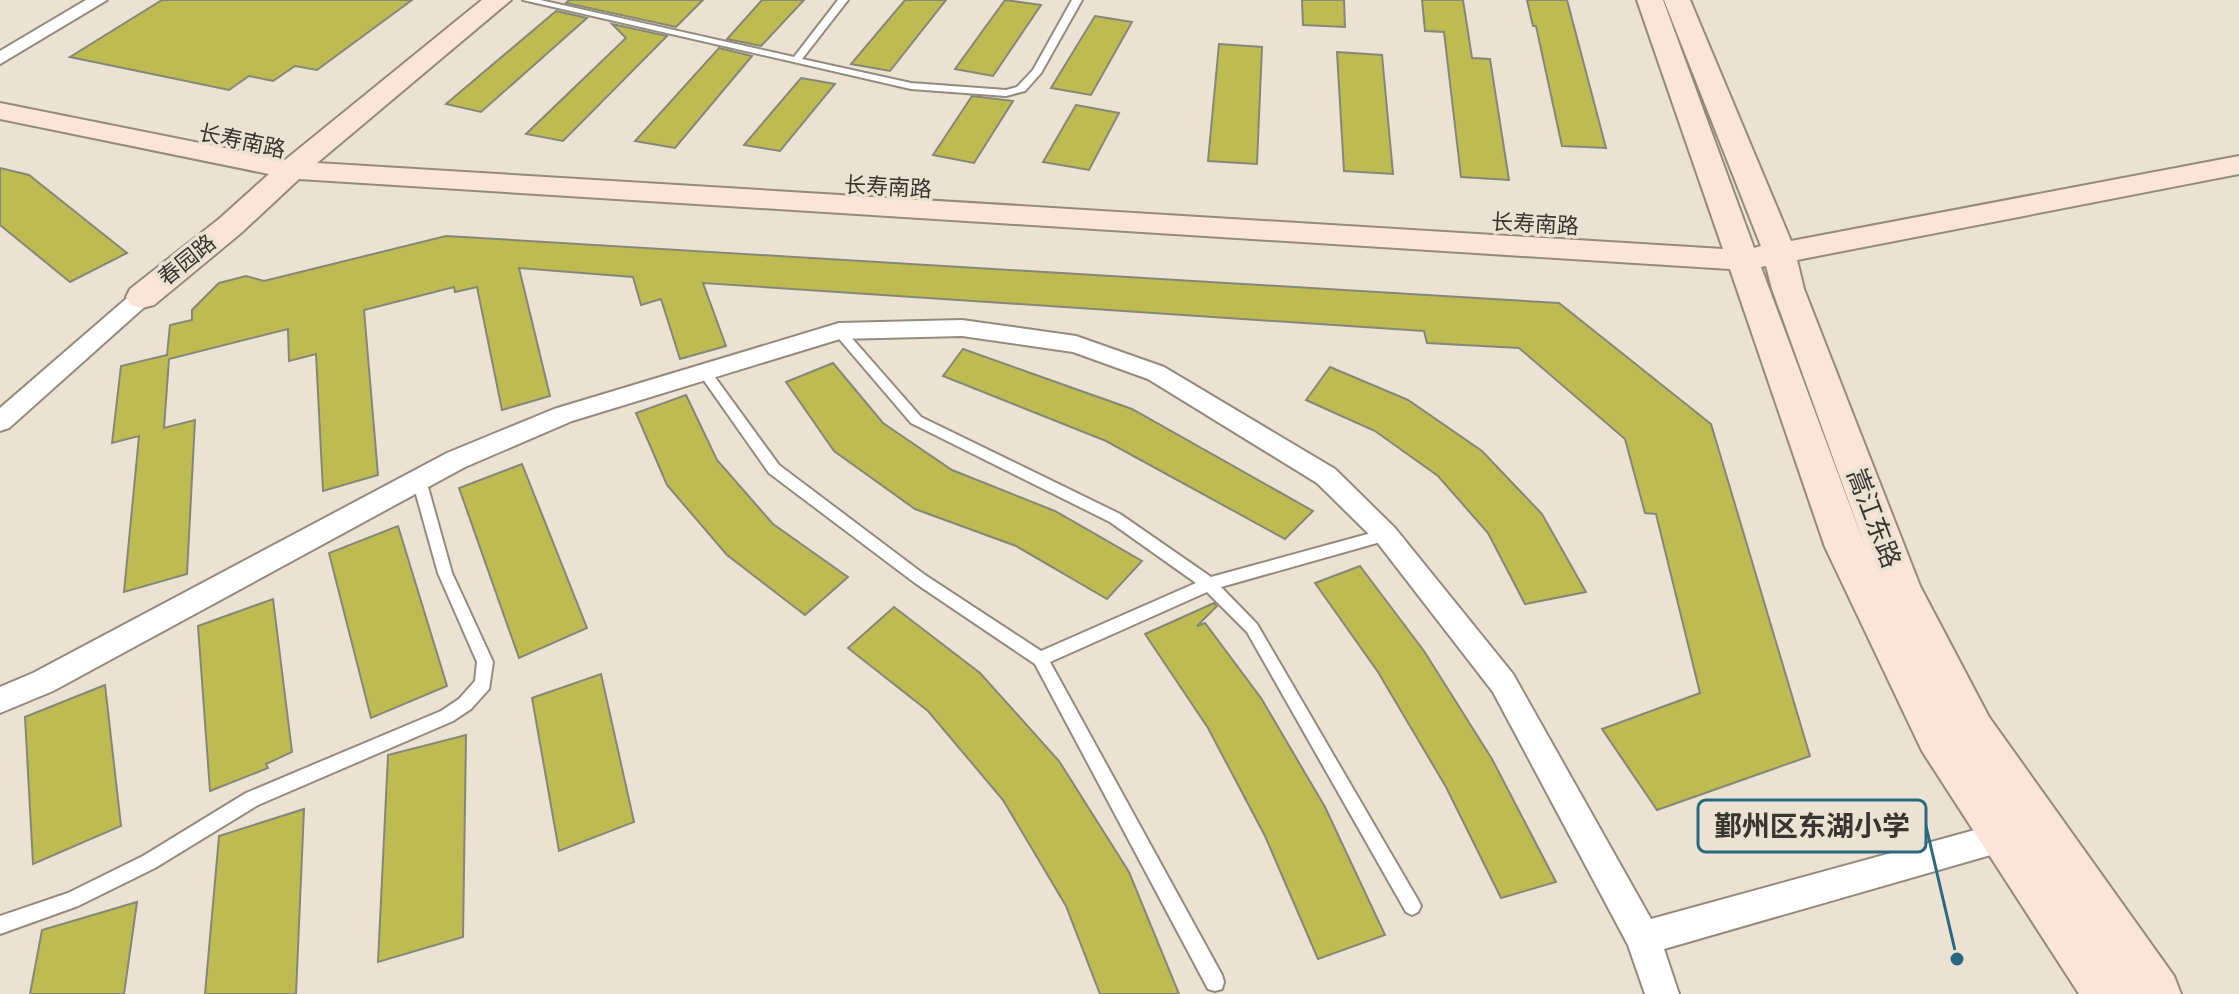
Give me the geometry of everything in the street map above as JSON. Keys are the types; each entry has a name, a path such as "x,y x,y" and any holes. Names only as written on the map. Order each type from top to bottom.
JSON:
{"main road":[{"name":"春园路","path":"142,297 230,226 286,160 468,0"},
{"name":"春园路","path":"142,297 188,229 286,160 498,0"},
{"name":"嵩江东路","path":"1650,0 1752,248 1788,289 1900,588 1973,731 2156,994"},
{"name":"嵩江东路","path":"1677,0 1845,547 1938,737 2109,994"},
{"name":"长寿南路","path":"0,91 286,160"},
{"name":"长寿南路","path":"0,111 286,160 1752,248 2239,165"}],"street":[{"path":"0,59 98,0"},
{"path":"0,422 142,297"},
{"path":"0,700 43,682 456,460 563,415 839,331 962,328 1076,344 1156,373 1326,476 1386,535 1503,683 1643,938 1662,994"},
{"path":"1643,938 2004,837"}],"lane":[{"path":"528,0 911,86 1006,93 1021,89 1037,71 1075,0"},
{"path":"796,60 843,0"},
{"path":"839,331 916,420 1115,518 1209,584 1252,628 1412,906"},
{"path":"704,372 774,469 920,579 1040,659 1215,982"},
{"path":"0,925 72,900 149,862 252,799 447,716 465,704 483,684 485,662 445,573 419,480"},
{"path":"1040,659 1209,584 1386,535"}],"building":[{"path":"162,0 412,0 317,70 295,66 273,81 249,76 229,90 70,57"},
{"path":"569,0 703,0 676,27 566,3"},
{"path":"762,0 804,0 761,46 727,39"},
{"path":"905,0 946,0 890,71 851,64"},
{"path":"1005,0 1041,5 993,76 955,69"},
{"path":"1302,0 1344,0 1345,27 1303,25"},
{"path":"1422,0 1463,0 1472,58 1490,59 1509,180 1461,177 1444,32 1425,31"},
{"path":"1527,0 1567,0 1606,148 1562,146 1536,26 1533,26"},
{"path":"556,11 587,18 481,112 446,104"},
{"path":"1095,16 1132,22 1091,95 1051,88"},
{"path":"612,24 667,36 563,141 526,134 626,38"},
{"path":"1219,44 1262,47 1257,164 1208,161"},
{"path":"719,48 752,56 675,148 635,141"},
{"path":"1337,52 1382,55 1393,174 1344,171"},
{"path":"801,78 835,84 780,151 744,145"},
{"path":"972,96 1013,101 974,163 933,155"},
{"path":"1076,105 1119,113 1089,170 1043,162"},
{"path":"0,168 29,175 127,253 70,282 0,225"},
{"path":"446,236 1559,303 1711,424 1810,756 1657,810 1602,729 1700,693 1656,514 1645,513 1625,439 1519,348 1427,343 1424,331 703,283 726,346 680,359 661,299 641,305 633,277 519,268 550,396 502,410 477,287 455,292 454,287 364,310 378,475 323,491 316,354 289,361 288,329 169,359 164,428 195,420 187,574 124,592 139,436 112,443 121,366 167,355 170,325 192,320 192,310 219,283 246,276 264,281"},
{"path":"963,349 1132,409 1313,511 1285,539 1106,441 943,376"},
{"path":"833,363 883,423 952,470 1055,511 1142,561 1107,599 1016,546 915,509 834,451 786,382"},
{"path":"1330,367 1408,400 1482,451 1542,514 1586,592 1525,604 1488,533 1438,476 1375,431 1306,400"},
{"path":"686,395 717,460 773,524 848,577 805,615 727,555 667,485 636,413"},
{"path":"522,464 587,628 519,658 459,488"},
{"path":"398,526 447,686 371,718 329,553"},
{"path":"1360,566 1424,651 1492,759 1556,882 1501,898 1446,787 1378,672 1315,583"},
{"path":"273,599 292,752 266,764 268,768 210,791 198,626"},
{"path":"1214,603 1217,606 1197,626 1205,623 1261,698 1325,807 1385,935 1318,959 1265,836 1208,728 1145,634"},
{"path":"894,607 980,673 1059,761 1129,872 1179,994 1100,994 1066,906 1003,800 928,711 848,648"},
{"path":"601,674 634,822 559,851 532,698"},
{"path":"105,685 121,826 33,864 25,717"},
{"path":"466,735 463,937 378,962 388,755"},
{"path":"304,809 296,994 205,994 219,836"},
{"path":"137,902 124,994 30,994 42,930"}],"place":[{"name":"鄞州区东湖小学","path":"1957,959"}]}
